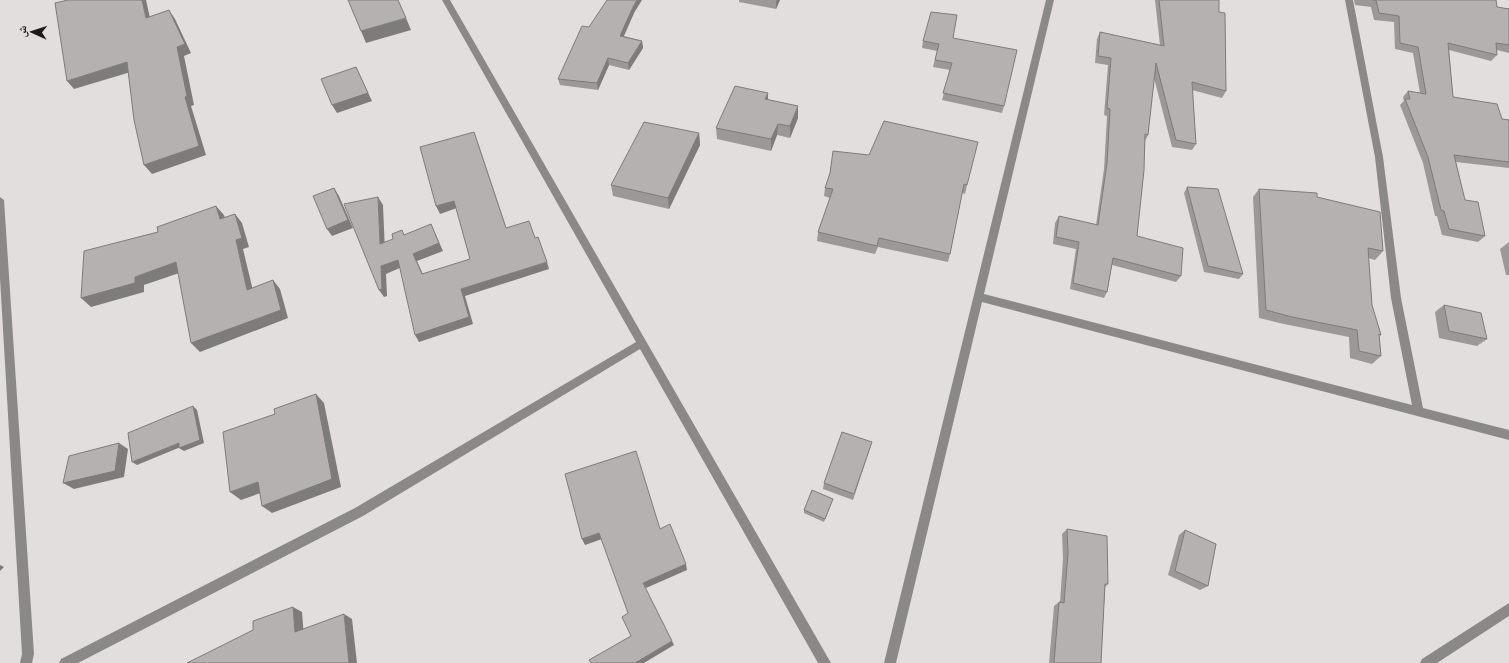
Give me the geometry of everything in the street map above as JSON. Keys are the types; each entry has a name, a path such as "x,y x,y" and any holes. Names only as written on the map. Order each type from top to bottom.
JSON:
{"street":[{"path":"446,0 825,663"},
{"path":"890,663 1050,0"},
{"path":"1349,0 1379,157 1396,298 1419,412"},
{"path":"0,200 28,654 26,663"},
{"path":"979,297 1509,435"},
{"path":"65,663 359,512 642,343"},
{"path":"1426,663 1509,609"}],"building":[{"path":"68,0 142,0 146,18 169,10 185,44 177,47 187,96 185,97 199,146 144,165 134,120 127,62 67,81 55,3"},
{"path":"348,0 398,0 406,18 361,31"},
{"path":"607,0 637,0 620,36 642,41 628,63 608,58 597,83 558,79 582,26 589,27"},
{"path":"1159,0 1219,0 1219,12 1225,13 1226,91 1192,82 1196,144 1176,140 1156,63 1148,135 1145,134 1144,170 1137,236 1183,248 1181,276 1113,258 1107,292 1073,283 1079,242 1056,237 1059,216 1098,225 1107,163 1110,109 1107,108 1111,58 1098,56 1100,32 1164,46"},
{"path":"1376,0 1496,0 1497,7 1509,9 1509,45 1496,43 1497,55 1448,43 1453,97 1497,104 1502,119 1509,120 1509,162 1454,155 1465,200 1478,202 1485,236 1449,229 1444,211 1441,210 1428,157 1405,99 1410,99 1408,91 1426,94 1418,47 1400,43 1399,16 1379,13"},
{"path":"931,12 957,15 953,38 1017,50 1004,106 943,93 952,63 935,60 939,44 923,41"},
{"path":"356,67 368,93 332,105 321,79"},
{"path":"735,86 768,93 765,99 798,106 790,126 778,124 771,139 716,128"},
{"path":"884,121 978,142 967,185 964,184 950,254 879,238 877,246 818,232 833,189 825,188 830,173 833,151 869,155"},
{"path":"644,122 699,133 668,198 611,185"},
{"path":"474,132 506,228 529,221 535,238 538,237 547,262 461,289 469,317 415,335 398,260 381,266 382,289 379,290 344,204 378,197 380,244 393,239 392,234 402,230 404,235 431,224 439,243 413,254 422,274 470,259 454,201 436,206 420,147"},
{"path":"1187,187 1218,189 1243,274 1208,266"},
{"path":"334,188 348,220 327,229 313,196"},
{"path":"1259,189 1317,193 1317,197 1380,212 1383,251 1368,248 1372,305 1381,335 1379,334 1381,356 1359,351 1357,330 1292,317 1266,310"},
{"path":"216,206 220,219 235,214 242,238 236,240 247,290 273,280 281,310 191,343 176,262 135,277 135,283 81,298 84,251 158,232 157,227"},
{"path":"1444,305 1481,313 1487,339 1449,331"},
{"path":"316,394 332,479 262,506 258,482 230,492 223,432 275,414 274,409"},
{"path":"193,406 200,440 179,448 179,443 132,462 128,433"},
{"path":"842,432 872,442 854,494 824,483"},
{"path":"119,443 115,471 63,483 69,456"},
{"path":"636,451 660,529 670,524 686,564 643,583 672,641 635,663 591,663 589,660 631,636 622,617 628,613 599,533 582,539 565,474"},
{"path":"812,490 833,499 825,519 804,510"},
{"path":"1067,529 1107,536 1108,584 1105,584 1101,663 1054,663 1059,602 1064,603 1068,554"},
{"path":"1185,530 1216,544 1208,586 1175,571"},
{"path":"293,607 295,632 344,614 349,663 187,663 253,630 253,621"}]}
